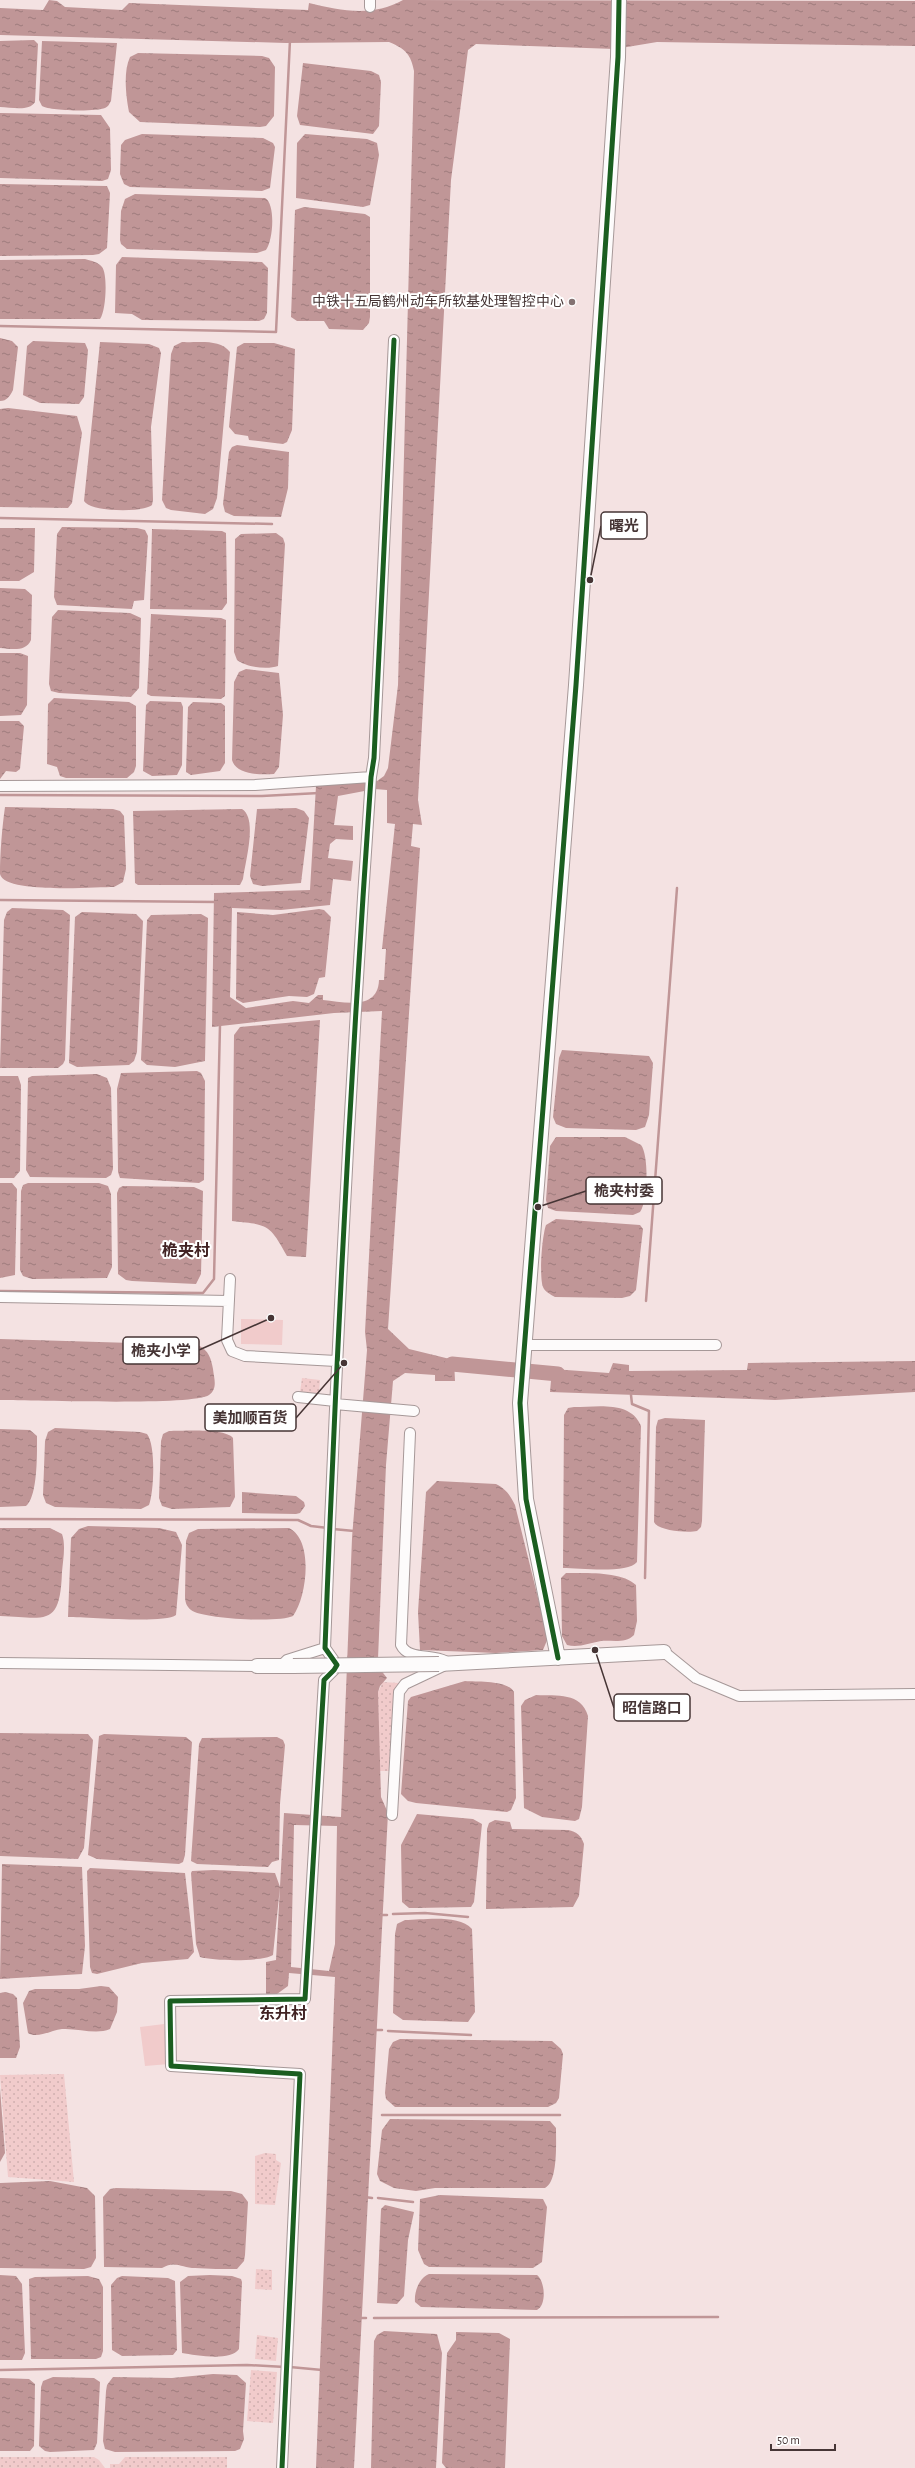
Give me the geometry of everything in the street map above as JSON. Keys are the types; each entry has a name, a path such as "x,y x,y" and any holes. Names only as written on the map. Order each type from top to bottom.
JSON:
{"street":[{"path":"558,1658 526,1499 520,1403 576,685 618,57 619,1"},
{"path":"282,2468 300,2074 171,2066 170,2001 305,1999 324,1680 337,1665 325,1648 336,1361 370,776 374,758 394,340"},
{"path":"0,786 255,785 370,776"},
{"path":"230,1279 227,1340 232,1351 238,1354 336,1361"},
{"path":"0,1297 229,1301"},
{"path":"524,1345 716,1345"},
{"path":"298,1397 414,1411"},
{"path":"410,1433 402,1645 408,1653 438,1658 444,1664"},
{"path":"287,1666 287,1660 325,1648"},
{"path":"0,1663 257,1666 444,1664 664,1652 696,1678 739,1696 915,1694"},
{"path":"392,1815 399,1692 405,1684 444,1664"}],"shaded area":[{"path":"241,1319 283,1320 282,1345 241,1344"},
{"path":"302,1378 320,1380 319,1394 300,1392"},
{"path":"383,1682 399,1683 395,1691 391,1771 379,1771 378,1692"},
{"path":"164,2024 169,2064 145,2066 140,2027"},
{"path":"64,2074 74,2182 8,2177 0,2075"},
{"path":"265,2153 276,2154 276,2160 281,2163 275,2205 255,2204 255,2156"},
{"path":"256,2269 272,2270 272,2290 255,2289"},
{"path":"257,2335 278,2338 276,2361 255,2359"},
{"path":"251,2370 277,2372 273,2423 247,2421"},
{"path":"0,2457 94,2457 99,2460 105,2468 0,2468"},
{"path":"125,2457 227,2457 227,2468 110,2468 110,2464 119,2464"}],"water":[{"path":"49,0 57,1 65,7 122,10 129,3 308,10 309,3 357,11 380,9 403,0 915,1 915,46 657,42 615,49 476,44 468,50 451,180 418,800 422,825 413,824 411,846 420,848 388,1329 409,1349 454,1360 455,1381 435,1381 435,1375 405,1373 393,1381 386,1465 378,1659 380,1669 387,1678 380,1686 378,1692 381,1797 388,1813 354,2468 316,2468 335,1977 289,1973 288,1986 277,1994 266,1994 266,1962 276,1960 284,1813 341,1817 352,1538 367,1350 365,1332 382,1011 334,1013 212,1027 214,893 310,890 316,786 377,781 384,776 388,768 398,685 414,71 407,53 400,47 389,42 286,43 0,35 0,8 43,10","holes":["375,789 387,790 387,823 395,824 382,949 386,949 384,980 379,980 377,990 373,996 358,1002 350,1003 323,1000 323,995 318,995 309,1003 293,1001 246,1008 230,997 232,908 281,910 330,905 333,879 351,881 353,861 328,858 330,844 336,839 353,840 353,826 334,825 338,796","294,1825 337,1826 335,1944 329,1971 291,1967"]},
{"path":"34,40 38,44 35,102 29,107 24,108 0,107 0,41"},
{"path":"42,41 117,43 111,101 108,106 100,109 63,110 42,106 39,100"},
{"path":"138,53 262,56 269,58 275,67 274,116 266,126 260,127 140,122 129,112 126,84 126,70 130,57"},
{"path":"303,63 371,71 379,75 381,82 379,126 373,134 300,125 297,116"},
{"path":"0,113 101,115 110,128 111,170 108,179 102,181 0,178"},
{"path":"142,134 263,138 273,143 275,147 270,188 262,191 130,187 124,184 120,174 121,145 125,140"},
{"path":"305,134 367,139 377,143 379,155 370,205 363,207 296,198 297,143"},
{"path":"0,184 107,186 110,193 107,248 99,254 93,255 0,256"},
{"path":"135,194 265,198 271,207 272,215 272,231 266,250 257,253 127,249 121,244 120,240 121,211 125,199"},
{"path":"304,207 365,214 370,217 370,317 369,323 363,330 329,329 324,321 297,321 291,317 295,210"},
{"path":"122,257 262,262 268,268 267,313 264,319 259,321 142,320 132,314 115,313 116,265"},
{"path":"85,259 99,264 104,271 106,285 105,301 100,319 0,319 0,260"},
{"path":"0,338 12,341 18,347 13,390 8,398 0,401"},
{"path":"33,341 85,343 88,350 84,397 79,404 40,403 23,395 27,346"},
{"path":"100,342 149,344 159,348 161,353 151,427 153,500 152,505 147,508 128,510 106,509 88,505 84,501"},
{"path":"182,342 214,343 226,348 230,352 217,498 213,509 205,514 171,510 166,508 162,500 171,354 174,346"},
{"path":"244,343 274,343 295,349 292,430 287,442 283,444 249,440 248,436 235,434 229,427 237,347"},
{"path":"8,408 77,416 82,433 72,503 68,508 0,507 0,409"},
{"path":"237,445 289,452 288,488 281,517 234,516 225,512 223,504 229,452 232,447"},
{"path":"62,527 137,528 145,530 148,536 144,600 134,601 132,609 57,605 54,597 57,534"},
{"path":"0,528 35,528 34,572 19,581 0,581"},
{"path":"152,529 222,531 226,533 227,603 222,610 150,609"},
{"path":"276,533 283,538 285,544 278,666 268,668 257,667 237,660 234,652 235,539 241,534"},
{"path":"0,588 25,589 32,595 31,640 29,644 22,648 0,648"},
{"path":"58,610 130,613 141,618 139,688 131,697 59,693 51,691 49,684 52,617"},
{"path":"151,614 221,618 226,620 225,696 221,699 151,696 147,694"},
{"path":"0,653 20,653 28,656 27,705 21,715 0,716"},
{"path":"246,669 279,673 283,715 279,767 274,774 256,774 238,769 232,760 234,682 239,672"},
{"path":"54,698 129,702 136,706 136,766 134,772 127,778 66,778 60,776 57,767 47,764 48,704"},
{"path":"150,701 181,702 183,707 182,765 177,775 152,776 143,771 146,705"},
{"path":"193,702 221,703 225,706 225,763 220,771 191,775 186,772 188,707"},
{"path":"0,721 19,721 24,726 20,769 16,772 6,771 0,779"},
{"path":"5,807 113,809 120,811 124,816 126,869 123,882 114,887 51,888 33,887 5,880 0,874 0,858"},
{"path":"296,808 304,811 309,818 301,883 262,886 253,884 250,876 257,809"},
{"path":"242,809 247,814 250,831 243,879 240,885 138,885 135,883 133,811"},
{"path":"12,908 63,910 70,915 65,1060 58,1068 0,1068 4,920 7,912"},
{"path":"319,909 324,910 331,917 325,977 319,978 314,994 307,997 289,996 243,1003 236,999 237,912 273,915"},
{"path":"82,912 136,914 143,921 137,1052 134,1061 129,1065 77,1067 69,1063 75,917"},
{"path":"201,914 208,918 205,1061 175,1067 147,1065 141,1060 147,920 151,915"},
{"path":"320,1020 306,1257 287,1256 271,1231 260,1225 232,1221 234,1035 240,1027"},
{"path":"562,1050 649,1056 653,1063 649,1115 645,1127 636,1130 566,1128 556,1124 553,1117 559,1058"},
{"path":"197,1071 201,1073 205,1081 204,1180 199,1183 120,1178 118,1172 117,1089 121,1073"},
{"path":"97,1074 107,1078 111,1088 113,1169 111,1175 106,1178 30,1177 26,1170 28,1078 32,1076"},
{"path":"0,1076 18,1076 21,1085 20,1171 14,1178 0,1178"},
{"path":"556,1137 625,1137 641,1145 644,1150 645,1158 646,1189 643,1206 640,1212 633,1215 556,1211 548,1208 546,1200 550,1146"},
{"path":"0,1183 12,1183 17,1189 15,1275 0,1278"},
{"path":"28,1183 99,1183 108,1186 111,1194 112,1267 107,1278 32,1279 23,1276 20,1270 21,1191 23,1185"},
{"path":"123,1186 194,1187 203,1191 201,1274 196,1284 132,1281 126,1280 118,1274 117,1193 119,1188"},
{"path":"556,1219 640,1225 643,1229 636,1290 630,1296 622,1298 555,1297 546,1292 543,1287 541,1274 543,1238 546,1225"},
{"path":"0,1339 198,1345 207,1352 210,1358 215,1380 214,1389 209,1395 197,1398 174,1400 110,1402 0,1400"},
{"path":"915,1361 915,1392 775,1400 550,1392 552,1369 609,1373 613,1363 629,1365 629,1371 747,1370 748,1363"},
{"path":"602,1406 621,1409 629,1412 636,1418 641,1426 637,1562 632,1566 614,1569 563,1568 564,1415 568,1408"},
{"path":"665,1418 705,1420 702,1521 701,1527 697,1531 687,1532 667,1529 657,1525 654,1522 656,1427 658,1420"},
{"path":"55,1428 140,1432 147,1434 152,1448 153,1458 153,1480 149,1505 141,1509 55,1507 46,1503 43,1495 45,1441 48,1432"},
{"path":"0,1429 30,1430 37,1436 35,1484 30,1501 26,1506 0,1507"},
{"path":"169,1431 213,1431 229,1435 233,1438 235,1497 230,1507 172,1509 162,1506 159,1498 161,1441 163,1434"},
{"path":"437,1481 496,1484 505,1490 511,1498 515,1505 548,1638 543,1650 496,1653 420,1650 418,1612 426,1492"},
{"path":"242,1492 296,1496 304,1502 305,1506 300,1513 296,1514 242,1513"},
{"path":"88,1526 159,1528 176,1532 182,1545 176,1615 169,1618 142,1620 68,1617 71,1538 79,1529"},
{"path":"0,1528 50,1528 62,1534 64,1548 61,1590 54,1611 48,1615 29,1618 0,1616"},
{"path":"289,1528 297,1534 302,1544 306,1569 302,1596 293,1616 258,1620 225,1618 198,1613 188,1607 185,1596 186,1541 189,1533 198,1529"},
{"path":"566,1573 612,1575 630,1580 636,1585 637,1621 634,1635 623,1641 601,1641 576,1646 567,1645 562,1636 561,1578"},
{"path":"465,1681 505,1685 514,1692 516,1798 511,1810 507,1812 416,1803 408,1801 401,1794 408,1701 411,1697"},
{"path":"536,1695 560,1696 574,1699 585,1708 588,1716 582,1807 579,1819 575,1821 542,1817 524,1808 521,1706 525,1700"},
{"path":"0,1733 88,1734 93,1740 84,1848 78,1859 0,1856"},
{"path":"104,1734 186,1737 192,1742 185,1855 183,1862 179,1864 97,1859 88,1855 99,1736"},
{"path":"277,1737 283,1740 285,1745 280,1804 279,1860 272,1862 268,1867 197,1864 191,1861 199,1744 202,1738"},
{"path":"417,1814 473,1819 482,1824 474,1902 471,1907 409,1908 402,1902 401,1845"},
{"path":"495,1820 510,1822 512,1829 568,1830 576,1833 582,1838 584,1844 579,1896 573,1907 486,1909 487,1829 489,1823"},
{"path":"2,1864 82,1867 85,1946 82,1974 0,1979"},
{"path":"90,1868 185,1873 194,1952 188,1959 142,1963 97,1974 92,1973 90,1967 87,1871"},
{"path":"214,1870 275,1873 280,1887 273,1955 249,1960 200,1957 196,1944 191,1873 192,1871"},
{"path":"440,1919 458,1921 466,1924 472,1929 475,2012 468,2022 403,2020 393,2013 395,1934 397,1924 405,1920"},
{"path":"101,1986 109,1987 118,1997 117,2012 110,2029 105,2031 93,2031 62,2029 36,2035 28,2033 23,2003 29,1991 35,1989 79,1989"},
{"path":"5,1992 13,1994 17,1998 20,2047 16,2058 0,2058 0,1993"},
{"path":"400,2039 552,2041 561,2049 563,2054 559,2098 556,2103 548,2107 395,2107 386,2099 385,2093 389,2049 393,2042"},
{"path":"0,2088 5,2153 0,2162"},
{"path":"390,2119 550,2121 556,2128 556,2152 552,2178 545,2188 435,2188 416,2191 394,2188 380,2181 377,2174 382,2130"},
{"path":"50,2181 87,2188 95,2196 96,2258 91,2267 84,2269 0,2268 0,2183"},
{"path":"110,2189 231,2191 242,2194 248,2202 244,2261 237,2269 190,2268 175,2264 162,2268 104,2267 103,2197"},
{"path":"440,2195 543,2199 547,2207 542,2262 533,2268 429,2267 424,2264 418,2250 420,2199"},
{"path":"385,2205 414,2212 408,2240 404,2296 397,2304 377,2303 381,2209"},
{"path":"429,2274 537,2275 542,2282 544,2298 537,2310 421,2307 415,2302 415,2294 422,2279"},
{"path":"0,2275 16,2276 22,2284 25,2353 22,2360 0,2360"},
{"path":"88,2276 99,2279 103,2287 103,2351 101,2357 96,2359 31,2359 29,2279 35,2277"},
{"path":"122,2276 168,2278 175,2281 177,2350 173,2355 122,2356 112,2350 111,2285 117,2278"},
{"path":"188,2276 232,2276 241,2279 239,2349 234,2353 220,2357 182,2353 180,2282"},
{"path":"384,2331 437,2334 442,2353 436,2468 371,2468 374,2341 377,2335"},
{"path":"456,2332 499,2333 510,2339 505,2468 446,2468 442,2463 447,2353 456,2340"},
{"path":"213,2374 237,2375 246,2383 243,2431 244,2439 240,2449 235,2451 115,2452 105,2449 103,2441 106,2391 107,2385 113,2377 172,2378"},
{"path":"53,2377 94,2378 100,2382 97,2443 94,2450 50,2452 45,2451 39,2446 41,2387 43,2381"},
{"path":"0,2378 29,2379 35,2384 34,2446 30,2451 0,2451"}],"waterway":[{"path":"0,326 276,332 290,40"},
{"path":"0,518 272,524"},
{"path":"0,795 262,796 319,793"},
{"path":"646,1301 677,888"},
{"path":"0,900 217,902"},
{"path":"0,1291 203,1293 214,1279 220,1025"},
{"path":"452,1364 558,1374"},
{"path":"631,1395 632,1404 649,1411 645,1578"},
{"path":"0,1519 298,1520 311,1526 328,1528"},
{"path":"333,1529 354,1531"},
{"path":"393,1914 425,1913 468,1917"},
{"path":"381,1915 387,1915"},
{"path":"374,2030 382,2030"},
{"path":"388,2031 471,2035"},
{"path":"382,2115 560,2115"},
{"path":"365,2197 372,2198"},
{"path":"378,2198 413,2202"},
{"path":"374,2318 718,2317"},
{"path":"360,2318 366,2318"},
{"path":"0,2370 247,2365 285,2367"},
{"path":"290,2367 322,2370"}],"cycle path":[{"path":"558,1658 526,1499 520,1403 576,685 618,57 619,0"},
{"path":"282,2468 300,2074 171,2066 170,2001 305,1999 324,1680 337,1665 325,1648 329,1539 351,1104 371,777 374,758 394,340"}],"place":[{"name":"中铁十五局鹤州动车所软基处理智控中心","path":"572,302"},
{"name":"曙光","path":"590,580"},
{"name":"桅夹村委","path":"538,1207"},
{"name":"桅夹小学","path":"271,1318"},
{"name":"美加顺百货","path":"344,1363"},
{"name":"昭信路口","path":"595,1650"}],"district":[{"name":"桅夹村","path":"186,1251"},
{"name":"东升村","path":"283,2014"}]}
